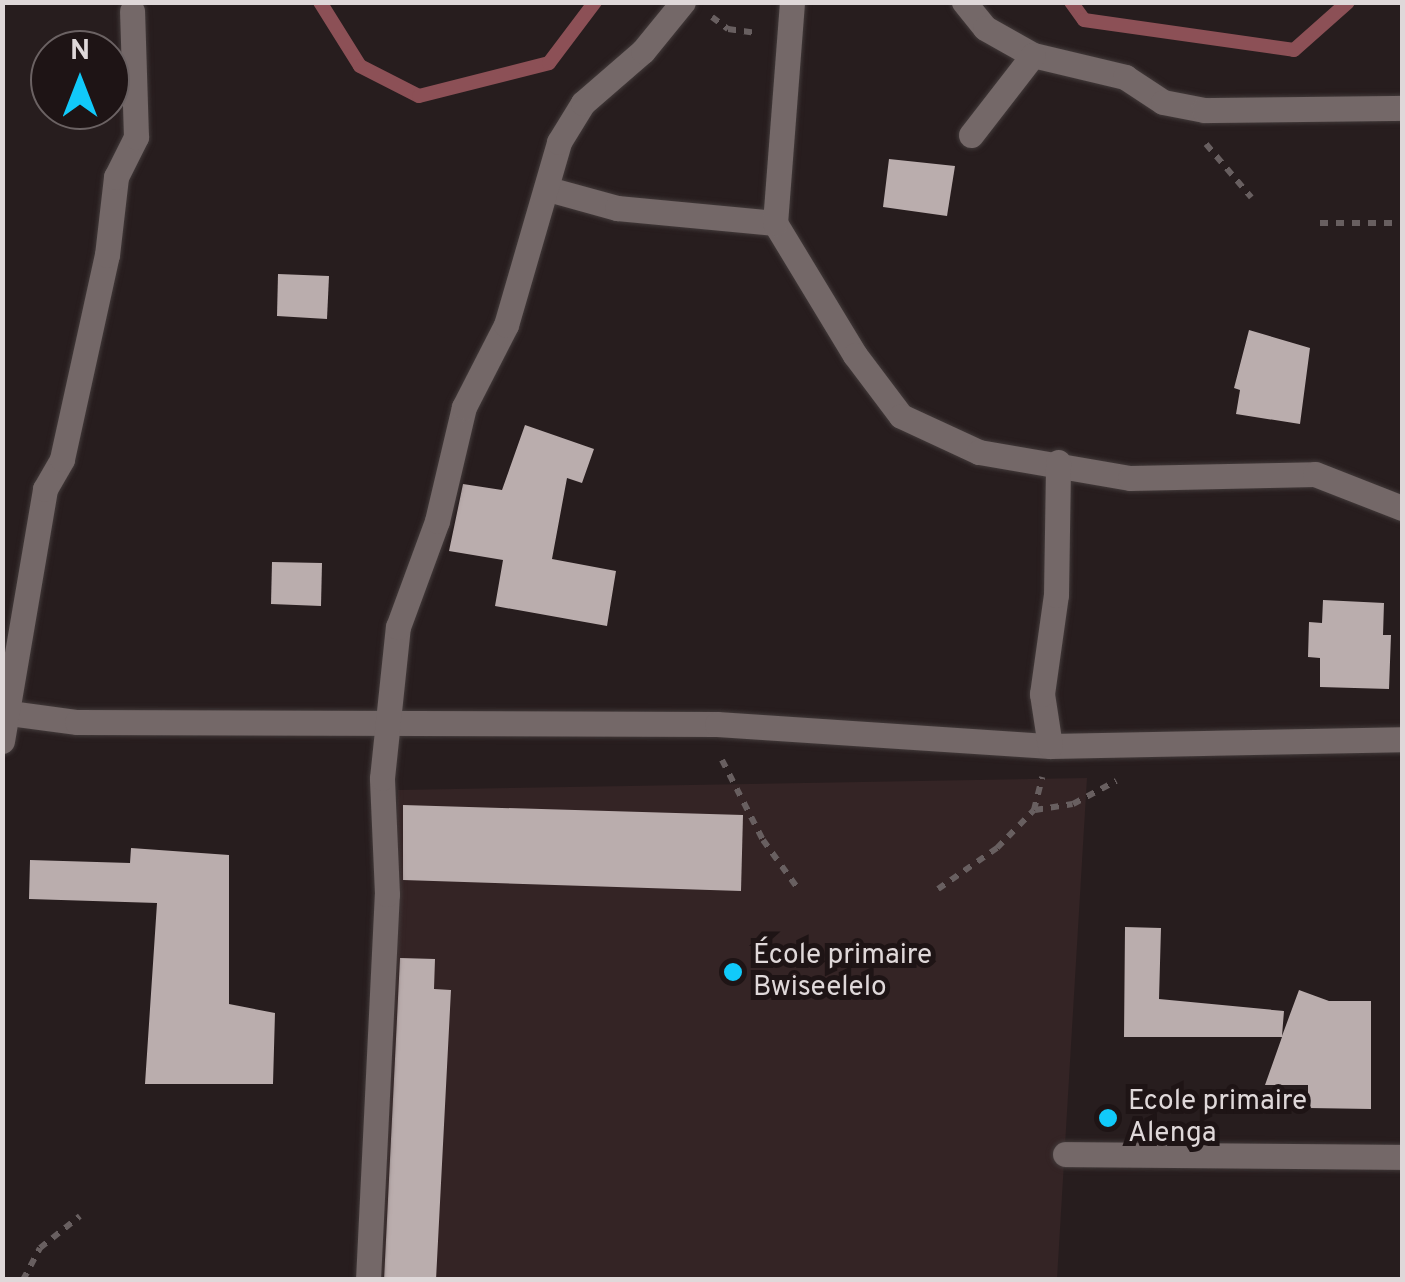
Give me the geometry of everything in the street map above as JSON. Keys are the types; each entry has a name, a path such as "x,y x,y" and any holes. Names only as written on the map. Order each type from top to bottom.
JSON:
{"street":[{"path":"792,2 775,223 854,355 901,416 979,452 1058,462 1130,478 1315,474 1402,508"},
{"path":"964,2 985,28 1032,54 1125,77 1163,102 1204,110 1402,108"},
{"path":"368,1280 387,894 385,719 398,627 437,522 464,407 506,325 559,142 583,103 694,7"},
{"path":"2,741 41,508 62,459 107,255 116,177 136,137 132,10"},
{"path":"971,135 1032,54"},
{"path":"548,188 617,208 775,223"},
{"path":"1050,746 1042,694 1056,595 1058,462"},
{"path":"4,712 77,722 385,719 717,724 1050,746 1402,739"},
{"path":"1065,1154 1402,1157"}],"path":[{"path":"694,7 728,29 772,35 786,48"},
{"path":"1320,223 1402,222"},
{"path":"717,724 723,768 796,886"},
{"path":"938,888 997,848 1034,810 1050,746"},
{"path":"23,1280 40,1248 80,1216"}],"shaded area":[{"name":"École primaire Bwiseelelo","path":"1087,778 1057,1279 378,1279 398,790"}],"building":[{"path":"889,159 955,166 947,216 883,207"},
{"path":"278,274 329,276 327,319 277,316"},
{"path":"1249,330 1310,348 1300,424 1236,414 1240,390 1234,388"},
{"path":"525,425 594,449 582,483 567,478 552,559 616,571 607,626 495,606 503,560 449,551 463,484 502,490"},
{"path":"272,562 322,563 321,606 271,604"},
{"path":"1323,600 1384,603 1383,635 1391,635 1389,689 1320,687 1320,658 1308,657 1309,622 1322,623"},
{"path":"403,805 743,815 741,891 403,880"},
{"path":"131,848 229,855 229,1004 275,1013 273,1084 145,1084 157,903 29,899 30,860 130,863"},
{"path":"1125,927 1161,928 1159,999 1284,1011 1282,1036 1299,990 1329,1001 1371,1001 1371,1109 1308,1108 1308,1085 1265,1085 1282,1037 1124,1037"},
{"path":"400,958 435,959 434,989 451,990 436,1280 384,1280"}],"waterway":[{"path":"320,2 360,66 419,96 549,63 595,2"},
{"path":"1071,2 1084,20 1294,50 1348,2"}],"place":[{"name":"École primaire Bwiseelelo","path":"733,972"},
{"name":"Ecole primaire Alenga","path":"1108,1118"}]}
